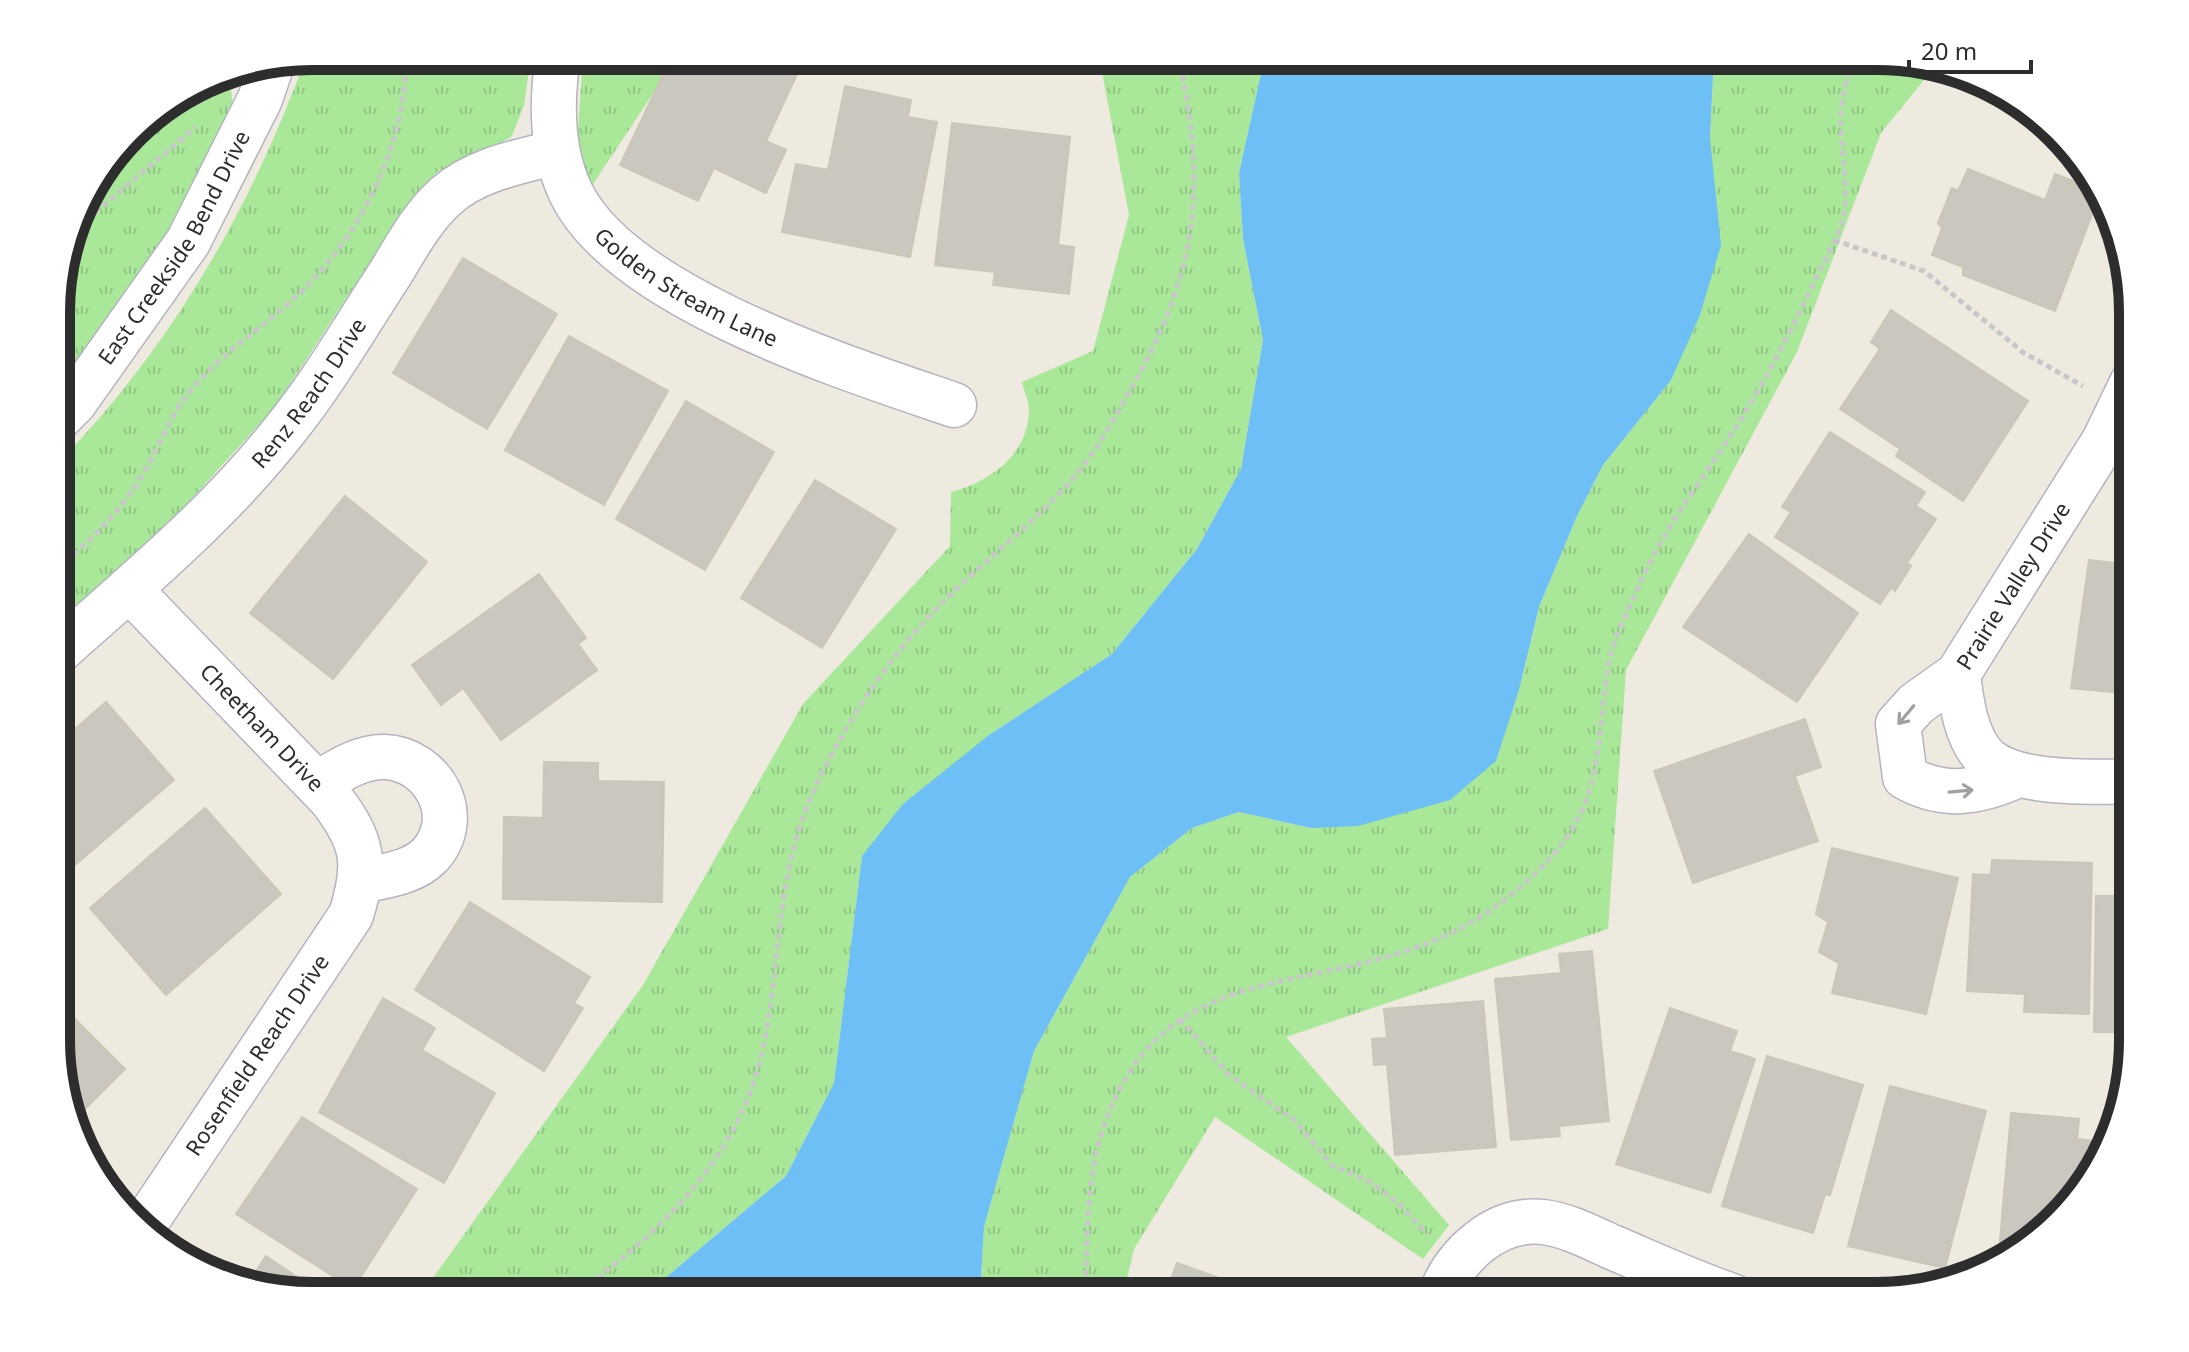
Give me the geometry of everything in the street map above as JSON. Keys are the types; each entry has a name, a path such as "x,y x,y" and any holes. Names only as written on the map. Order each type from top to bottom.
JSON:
{"street":[{"name":"Golden Stream Lane","path":"557,70 553,103 557,152 572,195 601,235 637,265 768,337 954,405"},
{"name":"East Creekside Bend Drive","path":"70,407 188,242 260,99 268,74"},
{"name":"Renz Reach Drive","path":"70,641 229,493 284,432 344,346 422,222 443,198 464,182 500,167 557,152"},
{"name":"Prairie Valley Drive","path":"2018,775 1989,789 1946,793 1923,787 1905,777 1898,724 1916,704 1958,674 2104,441 2118,413"},
{"name":"Cheetham Drive","path":"129,589 317,784 351,825 360,848 361,881"},
{"path":"1958,674 1962,709 1987,759 2018,775 2118,781"},
{"path":"317,784 356,762 382,756 408,761 432,778 442,797 445,819 441,836 429,856 403,872 361,881"},
{"name":"Rosenfield Reach Drive","path":"149,1218 351,915 361,881"},
{"path":"1448,1280 1489,1234 1514,1225 1541,1222 1570,1229 1696,1281"}],"path":[{"path":"70,557 116,514 143,474 173,413 198,382 216,362 304,290 344,242 362,214 386,157 402,106 405,70"},
{"path":"591,1282 657,1230 718,1158 738,1123 753,1085 763,1046 783,885 795,835 824,769 862,701 938,607 1079,471 1145,366 1183,271 1192,222 1195,146 1181,70"},
{"path":"1086,1282 1093,1170 1102,1130 1131,1068 1154,1040 1180,1019 1216,998 1391,955 1438,939 1480,917 1522,885 1560,847 1587,803 1603,732 1609,663 1644,576 1684,502 1739,423 1784,346 1844,219 1841,114 1850,70"},
{"path":"89,217 200,124"},
{"path":"1834,240 1924,271 2024,353 2118,391"},
{"path":"1180,1019 1229,1075 1294,1120 1332,1165 1370,1182 1399,1204 1448,1280"}],"green space":[{"path":"529,70 524,105 512,136 489,151 438,171 375,255 274,408 163,530 70,615 70,450 136,373 204,274 260,168 301,71"},
{"path":"582,70 669,70 591,187 577,145"},
{"path":"1102,70 1264,70 1239,173 1243,239 1263,340 1241,469 1197,549 1112,654 989,735 862,856 834,1083 786,1176 661,1282 430,1282 643,985 803,704 950,546 951,492 991,474 1003,465 1021,442 1029,412 1022,382 1093,351 1129,215"},
{"path":"1713,70 1877,70 1927,76 1881,133 1797,352 1626,670 1608,929 1286,1037 1449,1225 1423,1259 1215,1117 1134,1249 1126,1281 981,1282 984,1227 1034,1051 1130,877 1192,828 1239,812 1311,828 1496,760 1519,690 1539,607 1577,516 1603,465 1671,380 1710,138"},
{"path":"230,84 234,114 164,243 70,369 72,281 83,234 102,191 141,141 165,120 191,102"}],"water":[{"path":"1264,70 1713,70 1710,138 1721,245 1700,315 1671,380 1603,465 1577,516 1539,607 1519,690 1496,761 1450,800 1358,826 1311,828 1239,812 1192,828 1130,877 1034,1051 984,1227 981,1282 661,1282 786,1176 834,1083 862,856 903,804 989,735 1112,654 1197,549 1241,469 1263,340 1243,239 1239,173"}],"building":[{"path":"665,70 799,70 766,141 786,150 766,193 714,168 698,201 620,165"},
{"path":"845,86 911,100 908,117 937,122 910,257 782,232 796,164 828,170"},
{"path":"952,123 1070,137 1058,245 1074,247 1069,294 993,285 995,272 935,265"},
{"path":"1968,169 2045,200 2055,174 2082,184 2095,207 2055,311 1963,275 1963,267 1932,255 1942,228 1938,223 1952,188 1958,191"},
{"path":"463,258 557,314 487,429 393,373"},
{"path":"1891,310 2028,401 1963,501 1896,456 1900,449 1840,409 1880,349 1871,342"},
{"path":"569,336 668,391 604,505 505,450"},
{"path":"686,401 774,452 705,570 616,519"},
{"path":"1830,432 1925,492 1916,506 1936,519 1907,563 1911,566 1895,591 1891,588 1880,604 1775,537 1791,512 1782,507"},
{"path":"815,480 896,529 822,648 741,598"},
{"path":"345,496 427,562 333,679 250,613"},
{"path":"1749,534 1858,613 1797,702 1683,627"},
{"path":"2089,560 2118,563 2118,693 2071,688"},
{"path":"539,574 586,638 578,644 597,670 501,740 463,688 441,705 412,665"},
{"path":"106,702 174,780 70,869 70,734"},
{"path":"1805,719 1821,767 1795,776 1818,841 1693,883 1654,771"},
{"path":"544,762 598,763 598,781 664,782 662,902 503,899 504,817 543,818"},
{"path":"205,808 281,894 166,995 90,908"},
{"path":"1832,848 1958,878 1926,1014 1832,993 1839,963 1819,952 1828,922 1816,914"},
{"path":"1992,860 2092,863 2089,1014 2024,1012 2025,994 1967,991 1973,874 1991,875"},
{"path":"2096,896 2118,896 2118,1032 2094,1032"},
{"path":"470,902 590,977 574,1003 583,1008 544,1071 415,990"},
{"path":"1592,951 1609,1121 1559,1126 1560,1136 1511,1140 1495,979 1561,973 1559,954"},
{"path":"383,998 435,1028 422,1050 495,1093 444,1183 319,1112"},
{"path":"1483,1001 1496,1147 1395,1155 1387,1064 1374,1065 1372,1039 1387,1038 1384,1009"},
{"path":"1670,1008 1737,1031 1730,1051 1755,1059 1710,1193 1616,1164"},
{"path":"70,1014 125,1069 81,1113 72,1071"},
{"path":"1767,1056 1863,1085 1830,1195 1825,1194 1813,1233 1722,1206"},
{"path":"1890,1086 1986,1111 1945,1268 1848,1246"},
{"path":"2011,1113 2079,1119 2077,1139 2097,1141 2087,1161 2048,1211 1999,1249"},
{"path":"302,1117 417,1189 357,1282 342,1282 236,1214"},
{"path":"266,1256 304,1281 281,1280 254,1275"},
{"path":"1177,1263 1229,1281 1170,1281"}]}
